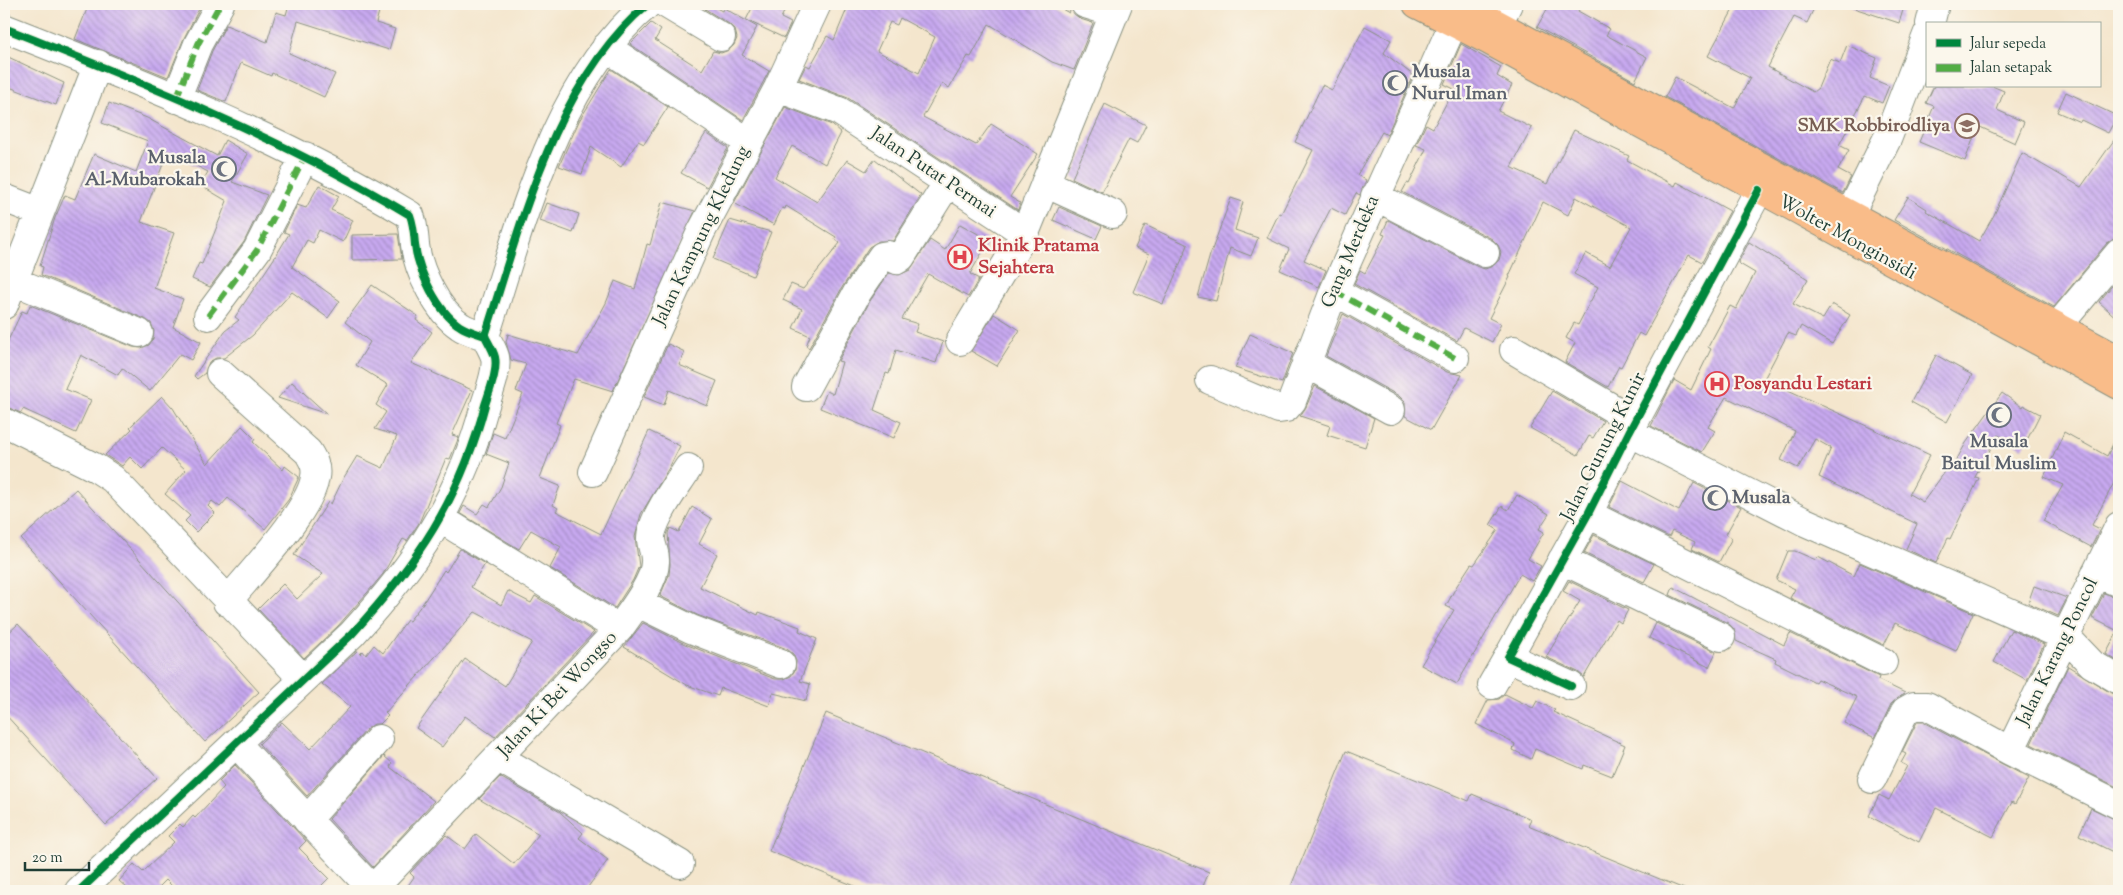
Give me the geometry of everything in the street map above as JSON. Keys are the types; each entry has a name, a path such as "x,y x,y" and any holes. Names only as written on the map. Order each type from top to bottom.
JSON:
{"main road":[{"name":"Wolter Monginsidi","path":"1439,9 1503,14 1850,214 2119,360"},
{"name":"Wolter Monginsidi","path":"1439,9 1759,190 2119,385"}],"street":[{"path":"176,99 198,44 220,4"},
{"path":"79,891 352,634 391,591 441,518 458,484 477,435 492,382 495,358 486,336 526,209 552,145 584,82 606,48 624,26 648,4"},
{"path":"666,4 721,37"},
{"name":"Jalan Kampung Kledung","path":"593,472 701,232 778,88 816,4"},
{"path":"960,340 1024,233 1116,9 1085,4"},
{"path":"1930,22 1935,4"},
{"name":"Gang Merdeka","path":"1210,380 1279,409 1286,408 1292,401 1334,290 1375,196 1439,9"},
{"path":"4,28 98,64 305,156 410,215 415,229 415,246 427,282 442,311 460,326 486,336"},
{"path":"1850,214 1888,137 1926,37"},
{"path":"606,48 748,142"},
{"path":"98,64 9,293 139,333"},
{"name":"Jalan Putat Permai","path":"778,88 826,104 840,111 1024,233"},
{"path":"208,316 257,250 305,156"},
{"path":"806,387 857,293 882,256 888,255 897,260 901,257 948,182"},
{"path":"1045,183 1113,214"},
{"name":"Jalan Gunung Kunir","path":"1492,685 1588,514 1631,426 1759,190"},
{"path":"1375,196 1485,253"},
{"path":"4,198 40,212"},
{"path":"2057,328 2119,254"},
{"path":"1334,290 1455,358"},
{"path":"1514,350 1631,426 1805,522 2066,636 2092,664 2119,680"},
{"path":"1306,363 1391,410"},
{"path":"220,373 308,452 315,468 313,487 287,529 227,602"},
{"path":"4,422 96,468 113,479 227,602 303,679"},
{"name":"Jalan Ki Bei Wongso","path":"372,891 619,629 638,602 656,563 650,542 653,527 688,468"},
{"path":"1588,514 1883,662"},
{"path":"441,518 619,629"},
{"name":"Jalan Karang Poncol","path":"2010,751 2066,636 2108,578 2119,526"},
{"path":"1562,560 1721,637"},
{"path":"638,602 691,628 781,664"},
{"path":"1508,657 1571,686"},
{"path":"1872,779 1904,711 1914,706 1927,706 2010,751 2119,805"},
{"path":"307,820 379,739"},
{"path":"236,743 372,891"},
{"path":"499,758 680,864"}],"building":[{"path":"89,4 185,4 199,9 184,38 168,77 75,39"},
{"path":"289,4 381,4 376,23 395,29 389,50 298,21 289,53 335,74 324,97 272,73 271,76 241,63 226,102 197,90 212,51 226,25 267,42 276,12 286,15"},
{"path":"709,4 722,11 724,8 757,27 742,55 769,71 743,120 630,44 651,23 661,30 655,40 702,70 713,51 721,53 729,50 737,38 735,30 729,24 705,9"},
{"path":"754,4 788,4 781,18 791,23 784,38 746,20"},
{"path":"849,4 1053,4 1069,13 1071,9 1080,19 1093,23 1074,70 1052,62 989,24 971,57 968,56 949,88 942,83 923,117 976,145 991,124 1038,154 1010,197 1020,203 1018,210 848,98 799,79 806,65 810,67 827,36 834,40","holes":["900,18 935,37 919,73 877,51 890,22 897,25"]},
{"path":"1550,4 1582,4 1578,11 1610,29 1606,35 1647,57 1635,81 1537,27"},
{"path":"1736,4 1816,4 1807,23 1794,17 1768,67 1813,92 1818,88 1830,59 1840,63 1847,45 1877,58 1870,78 1889,86 1882,103 1865,96 1839,145 1849,150 1838,170 1851,177 1843,193 1665,97 1675,77 1734,108 1750,78 1708,56"},
{"path":"1851,4 1895,4 1904,7 1899,23 1851,7"},
{"path":"1365,26 1391,40 1384,53 1413,75 1387,135 1382,132 1357,175 1366,180 1360,195 1356,193 1345,215 1331,208 1304,260 1326,270 1319,287 1280,270 1289,249 1267,238 1313,150 1295,142 1322,85 1332,90"},
{"path":"1461,44 1501,67 1497,76 1512,85 1498,111 1532,128 1511,167 1547,184 1574,130 1629,156 1627,160 1675,186 1677,182 1730,211 1702,262 1689,255 1644,336 1639,333 1608,387 1565,362 1575,343 1566,338 1574,323 1578,325 1598,287 1574,274 1586,253 1610,266 1631,227 1576,197 1568,215 1543,202 1510,277 1489,318 1501,324 1492,342 1464,328 1457,341 1354,284 1360,270 1365,273 1385,235 1382,234 1388,220 1478,267 1485,269 1493,266 1499,260 1501,252 1498,245 1492,239 1402,192 1407,183 1409,184 1426,149 1416,145 1426,124 1433,128 1454,89 1444,84"},
{"path":"4,55 64,83 56,105 4,85"},
{"path":"611,69 668,107 644,144 638,141 621,167 591,147 582,174 559,166 579,121"},
{"path":"1933,88 1997,88 2004,91 1997,110 2024,122 2015,143 1978,126 1965,161 1919,142 1934,106 1926,103"},
{"path":"2066,92 2117,116 2108,133 2081,120 2080,122 2057,112"},
{"path":"109,103 147,118 217,156 225,140 248,154 232,182 267,195 244,242 210,287 192,279 199,263 202,264 227,201 200,185 208,172 168,151 141,222 174,233 154,288 183,299 173,327 201,342 191,360 180,354 150,391 122,368 118,375 81,355 65,389 91,400 76,433 23,409 21,413 4,406 4,349 22,311 27,313 30,305 133,347 141,348 149,345 153,339 154,331 151,323 145,319 41,275 43,267 40,266 55,218 65,195 75,199 94,154 136,172 148,141 102,123"},
{"path":"1105,104 1146,125 1137,143 1129,139 1102,192 1072,178"},
{"path":"785,107 832,125 841,133 825,164 792,146 775,177 817,202 847,160 866,171 875,159 921,195 893,241 879,241 869,247 843,286 809,348 806,346 810,336 793,328 802,309 783,300 791,284 803,289 840,243 835,239 836,237 786,206 785,209 782,208 774,225 734,203"},
{"path":"706,133 728,148 707,187 681,173"},
{"path":"2119,133 2119,238 2107,243 2054,307 1894,220 1908,197 1927,209 1926,211 1979,241 1994,215 2022,153 2081,187"},
{"path":"319,185 339,196 331,210 353,220 343,242 319,230 313,243 307,240 292,267 340,301 328,318 292,292 253,335 224,358 216,358 209,362 205,373 197,379 194,376 225,331 239,320 235,317 289,234 284,232 297,205 306,208"},
{"path":"1231,198 1243,202 1235,230 1258,238 1251,256 1230,248 1216,301 1198,297 1210,255"},
{"path":"662,202 695,211 613,391 574,379 556,423 560,425 540,478 560,486 553,505 558,508 556,511 601,534 649,431 680,446 641,514 635,537 639,566 633,580 615,608 550,568 561,547 531,530 519,549 460,513 464,506 477,514 484,504 489,507 501,487 509,463 486,454 493,433 505,438 523,394 516,391 526,364 511,360 506,342 508,334 578,355 606,303 615,281 635,289 647,244 650,245"},
{"path":"547,203 579,214 573,233 540,221"},
{"path":"1059,207 1102,226 1096,239 1053,220"},
{"path":"730,220 771,232 753,276 713,259"},
{"path":"960,224 989,240 970,274 979,279 968,297 928,274 902,319 918,324 915,332 943,342 936,363 896,350 889,374 886,373 874,410 901,422 894,438 820,408 827,391 833,394 842,362 838,361 870,301 889,273 899,275 910,270 930,240 945,250"},
{"path":"1145,225 1188,245 1163,304 1133,292 1149,254 1135,248"},
{"path":"398,234 402,259 352,260 352,235"},
{"path":"1749,242 1808,279 1793,304 1823,319 1832,304 1850,315 1832,344 1801,326 1796,336 1788,333 1764,379 1930,455 1909,494 1923,502 1950,465 1953,466 1966,443 2002,393 2022,407 2023,405 2040,414 2023,448 1998,435 1975,477 1979,478 1950,539 1948,538 1936,563 1906,549 1917,524 1819,477 1831,448 1815,439 1798,468 1781,460 1795,431 1726,397 1708,427 1715,431 1702,452 1651,426 1674,380 1691,390 1711,349 1708,347 1730,306 1736,309 1755,273 1738,263"},
{"path":"2119,277 2119,320 2099,302"},
{"path":"372,285 418,316 416,320 432,332 411,363 472,390 452,435 459,437 450,459 446,458 419,523 407,541 403,539 383,574 367,593 338,626 304,658 258,609 283,584 297,599 323,574 294,555 328,502 331,504 357,456 383,468 397,436 375,429 386,412 376,405 388,385 356,365 370,342 345,322"},
{"path":"994,314 1020,330 997,366 971,351"},
{"path":"1343,314 1447,372 1462,375 1431,430 1405,416 1405,402 1399,396 1326,356"},
{"path":"1250,334 1293,353 1282,383 1235,368"},
{"path":"668,344 685,352 679,365 717,381 707,406 669,390 664,405 644,397"},
{"path":"1936,355 1972,375 1947,422 1911,402"},
{"path":"292,382 327,414 278,398"},
{"path":"1315,386 1374,418 1365,447 1327,435 1330,426 1300,416"},
{"path":"1552,391 1603,421 1593,438 1589,436 1578,455 1530,428"},
{"path":"162,396 173,408 207,464 242,426 255,439 253,442 283,470 285,466 299,477 289,499 265,529 228,498 220,507 212,501 208,506 215,513 196,532 185,521 190,516 165,494 186,470 162,448 142,469 130,457 122,466 105,455"},
{"path":"2064,432 2107,456 2119,432 2119,473 2092,525 2100,529 2091,547 2043,521 2063,485 2044,477"},
{"path":"1622,481 1679,511 1694,483 1741,507 1726,534 1732,538 1719,562 1692,549 1695,542 1672,531 1669,537 1609,507"},
{"path":"76,489 259,692 205,742 21,539"},
{"path":"1517,495 1549,514 1539,529 1544,532 1528,559 1541,566 1532,581 1520,574 1457,684 1421,665 1454,610 1446,606 1456,587 1471,564 1474,565 1498,530 1490,525 1502,506 1508,510"},
{"path":"692,507 712,519 699,544 717,554 700,587 758,615 759,612 800,627 799,631 817,639 800,681 810,684 806,701 773,693 769,706 721,688 718,696 687,685 624,647 643,623 685,644 775,679 784,679 791,676 795,670 796,661 793,654 787,649 697,615 660,596 669,575 668,533 670,528 679,532"},
{"path":"1594,535 1654,564 1644,582 1584,553"},
{"path":"460,549 485,564 471,587 501,605 508,591 531,603 535,596 594,632 495,737 465,716 442,747 416,728 465,659 505,686 532,642 475,612 385,713 388,716 380,724 374,724 367,729 307,796 259,744 282,722 310,749 350,707 322,684 357,651 360,654 363,651 366,655 374,645 383,653 407,620 409,621 423,603 444,570 446,572"},
{"path":"1788,551 1795,551 1816,560 1818,557 1854,576 1860,563 1973,613 1956,651 1895,623 1884,645 1790,598 1795,589 1776,580"},
{"path":"1569,581 1628,610 1621,623 1617,620 1584,677 1578,672 1546,657 1580,601 1563,591"},
{"path":"2034,586 2067,598 2058,616 2028,603"},
{"path":"1673,587 1784,645 1790,633 1879,677 1878,680 1905,693 1891,704 1875,738 1844,723 1857,697 1817,679 1815,682 1775,662 1776,659 1736,641 1734,629 1728,623 1670,595"},
{"path":"2104,593 2119,598 2119,662 2106,654 2118,631 2092,618"},
{"path":"1656,623 1716,652 1709,667 1649,638"},
{"path":"18,624 157,778 106,825 4,713 4,637"},
{"path":"2011,630 2044,644 2027,680 1994,662"},
{"path":"2068,666 2119,696 2119,788 2031,744"},
{"path":"1505,694 1533,708 1537,701 1555,710 1553,712 1625,745 1612,776 1584,765 1583,769 1535,749 1531,759 1513,750 1515,744 1476,724 1488,700 1499,699"},
{"path":"826,713 1209,872 1201,891 867,891 769,851"},
{"path":"1917,722 1923,722 2029,778 2015,804 2012,802 1993,837 1936,808 1919,842 1869,816 1879,795 1889,800 1907,766 1901,763 1906,754 1902,752"},
{"path":"1346,751 1469,801 1472,794 1531,819 1528,825 1689,891 1445,891 1432,886 1430,891 1289,891"},
{"path":"384,756 392,763 390,767 434,801 373,867 329,819"},
{"path":"235,765 306,841 299,848 329,878 316,891 177,891 166,880 159,887 164,891 124,891 127,888 119,881 134,864 143,872 174,842 168,836 180,824 183,827 193,816 195,818 224,787 219,781"},
{"path":"500,777 560,812 583,833 579,838 608,860 585,891 404,891 414,877 410,873 446,835 465,849 476,834 514,864 539,834 479,799"},
{"path":"2091,808 2119,821 2119,855 2079,835"}],"marked path":[{"path":"176,99 198,44 220,4"},
{"path":"208,316 257,250 305,156"},
{"path":"1334,291 1455,358"}],"cycle path":[{"path":"79,891 352,634 397,582 434,528 463,471 491,388 496,363 492,349 485,336 528,202 545,157 565,114 588,73 616,36 648,4"},
{"path":"4,28 108,69 262,136 361,187 410,215 420,267 430,290 452,320 469,331 485,336"},
{"path":"1571,686 1508,657 1588,514 1629,432 1759,190"}],"place":[{"name":"Musala Nurul Iman","path":"1395,83"},
{"name":"SMK Robbirodliya","path":"1967,126"},
{"name":"Musala Al-Mubarokah","path":"224,169"},
{"name":"Klinik Pratama Sejahtera","path":"960,257"},
{"name":"Posyandu Lestari","path":"1717,384"},
{"name":"Musala Baitul Muslim","path":"1999,415"},
{"name":"Musala","path":"1715,498"}]}
